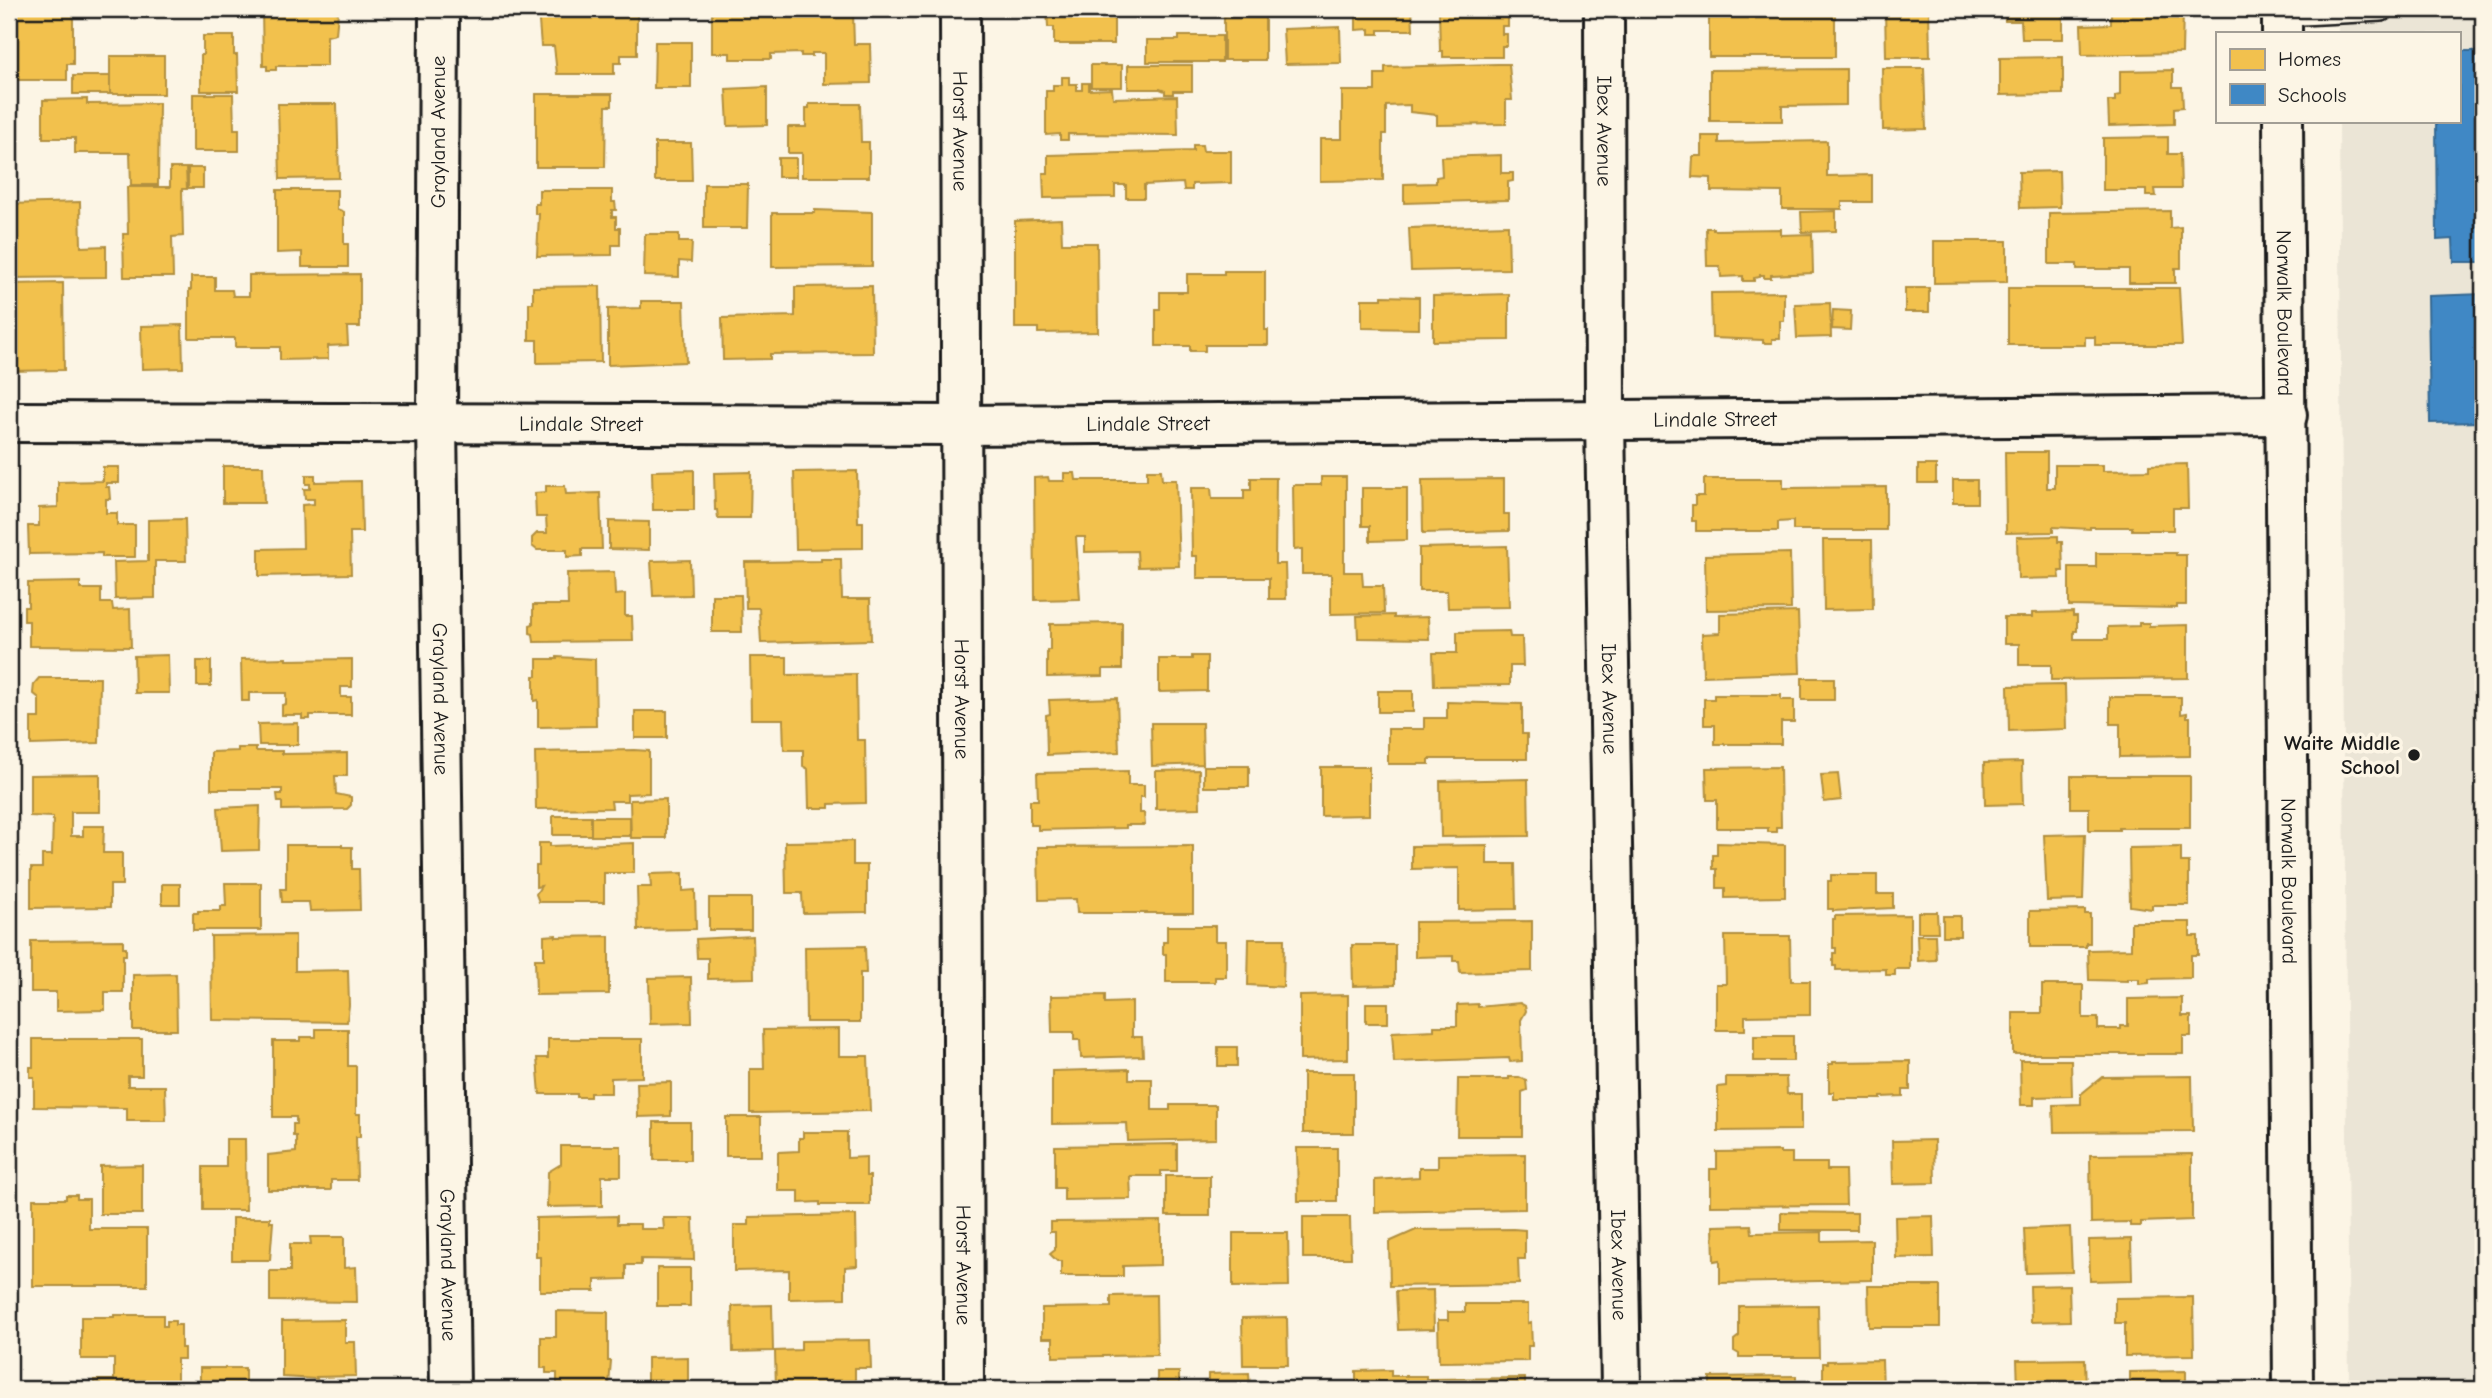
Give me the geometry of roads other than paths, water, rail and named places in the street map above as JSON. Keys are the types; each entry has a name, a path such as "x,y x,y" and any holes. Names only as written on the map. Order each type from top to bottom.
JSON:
{"street":[{"name":"Grayland Avenue","path":"439,9 438,423 450,1389"},
{"name":"Horst Avenue","path":"960,9 964,1389"},
{"name":"Ibex Avenue","path":"1604,9 1605,420 1621,1389"},
{"name":"Norwalk Boulevard","path":"2283,122 2293,1389"},
{"name":"Lindale Street","path":"9,422 960,425 2287,415"}],"lane":[{"path":"2282,19 2381,9"}],"place":[{"name":"Waite Middle School","path":"2414,755"}]}
